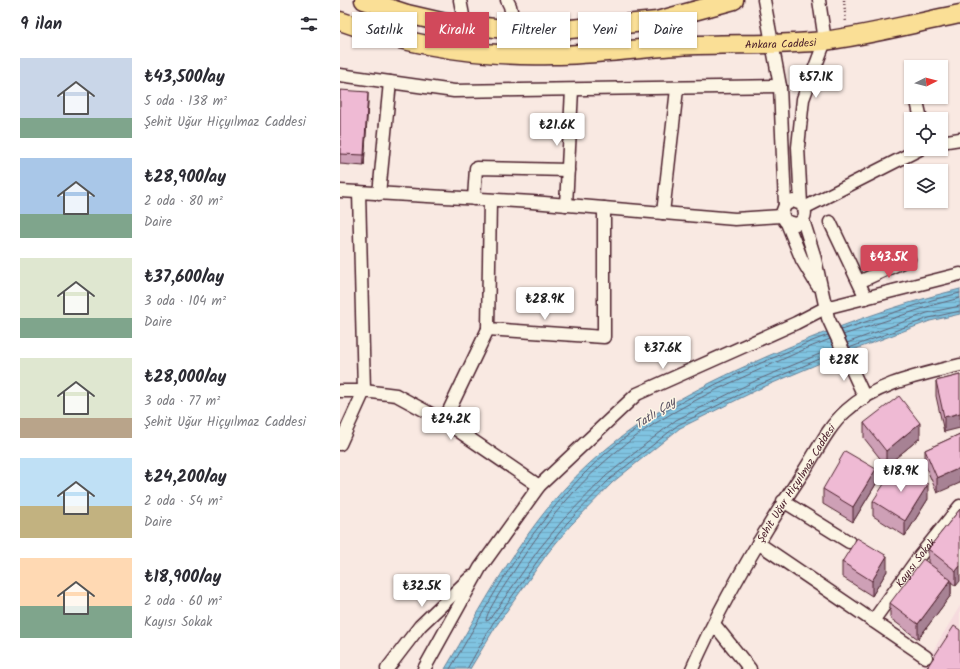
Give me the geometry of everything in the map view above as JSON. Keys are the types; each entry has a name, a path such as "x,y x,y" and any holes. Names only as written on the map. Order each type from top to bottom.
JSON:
{"highway":[{"path":"364,0 407,14 425,18"},
{"path":"570,29 657,21 734,0"},
{"name":"Ankara Caddesi","path":"340,21 369,32 437,48 498,55 554,56 679,46 772,45 825,41 960,14"}],"street":[{"path":"460,0 462,12"},
{"path":"507,0 511,12"},
{"path":"764,0 780,86 785,214 802,260 821,293"},
{"path":"819,0 825,41 803,99 798,147 803,211 826,313 865,398"},
{"path":"340,75 454,91 677,89 780,86"},
{"path":"379,194 390,82"},
{"path":"663,213 677,89"},
{"path":"566,205 572,90"},
{"path":"948,141 960,139"},
{"path":"340,191 566,205 735,219 785,214 796,224 803,211 907,156"},
{"path":"474,199 476,168 568,170"},
{"path":"340,444 364,391 359,192"},
{"path":"444,421 488,329 490,200"},
{"path":"785,214 793,201 803,211"},
{"path":"488,329 604,337 604,208"},
{"path":"830,222 866,298"},
{"path":"859,282 909,259"},
{"path":"424,669 480,568 539,486 637,394 796,323 866,298 960,274"},
{"name":"Şehit Uğur Hiçyılmaz Caddesi","path":"692,669 732,587 758,543 833,426 846,411 865,398 887,386 924,374 960,365"},
{"path":"340,391 364,391 396,395 444,421 539,486"},
{"path":"784,501 849,542"},
{"name":"Kayısı Sokak","path":"873,621 918,558 960,506"},
{"path":"758,543 926,657"},
{"path":"387,669 420,626 480,568"},
{"path":"714,624 750,669"}],"shaded area":[{"path":"960,606 960,669 922,669"}],"water":[{"path":"960,289 960,314 930,321 832,358 761,388 680,428 613,482 570,526 547,554 496,626 470,669 445,669 500,576 547,509 587,466 634,428 685,396 791,346 887,310"}],"building":[{"path":"340,90 368,92 364,155 340,154"},
{"path":"960,375 960,413 944,417 936,381"},
{"path":"899,396 920,423 886,451 864,423"},
{"path":"960,434 960,468 937,478 925,450"},
{"path":"845,451 876,469 853,507 823,489"},
{"path":"897,464 928,484 905,521 873,501"},
{"path":"960,509 960,566 956,571 928,549"},
{"path":"857,538 887,556 872,581 842,562"},
{"path":"923,559 951,580 918,624 890,603"},
{"path":"954,626 960,630 960,669 926,669"}],"water label":[{"name":"Tatlı Çay","path":"655,413"}]}
